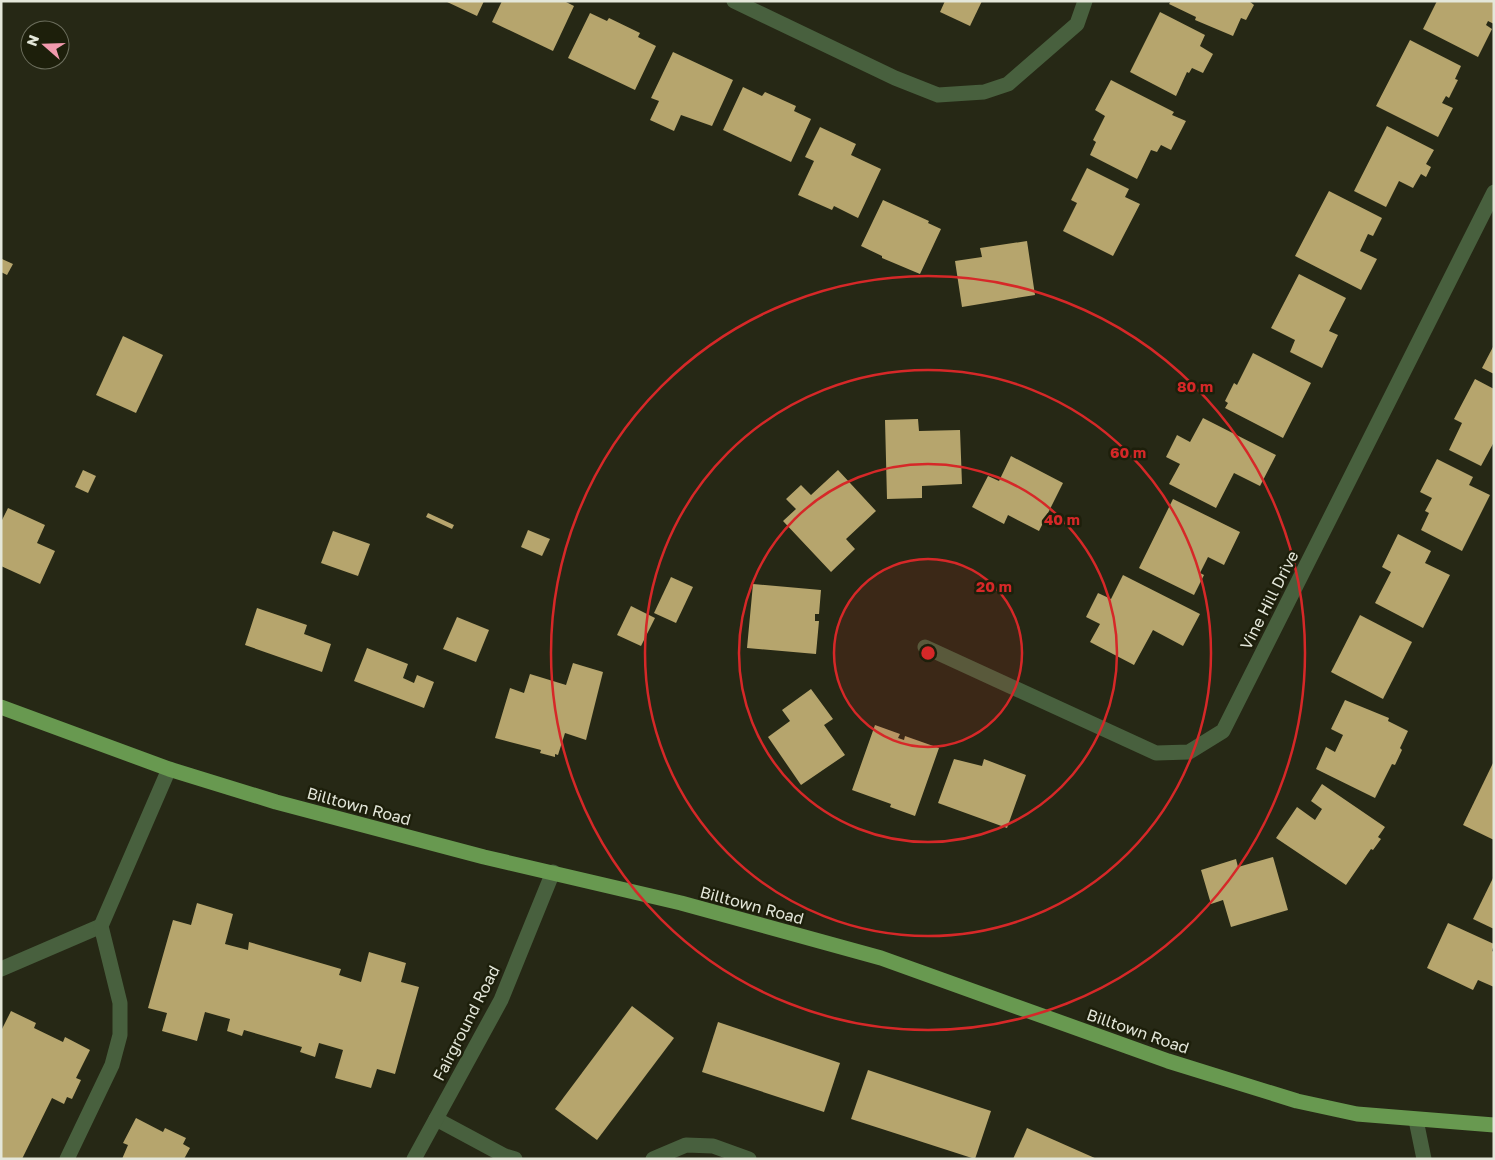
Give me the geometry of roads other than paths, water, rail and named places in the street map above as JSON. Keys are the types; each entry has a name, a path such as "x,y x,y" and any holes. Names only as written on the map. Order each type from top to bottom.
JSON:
{"main road":[{"name":"Billtown Road","path":"1,707 169,769 276,802 681,903 881,958 1168,1062 1297,1101 1356,1114 1494,1125"}],"street":[{"path":"734,1 895,78 938,95 984,92 1008,84 1077,24 1085,1"},
{"name":"Vine Hill Drive","path":"925,647 1156,753 1190,752 1223,731 1494,192"},
{"path":"67,1159 112,1065 120,1034 120,1003 101,926 169,769"},
{"name":"Fairground Road","path":"414,1159 500,1000 553,872"},
{"path":"1,970 101,926"},
{"path":"436,1119 505,1156 515,1159"},
{"path":"1416,1120 1424,1159"},
{"path":"653,1159 686,1145 713,1146 749,1159"}]}
